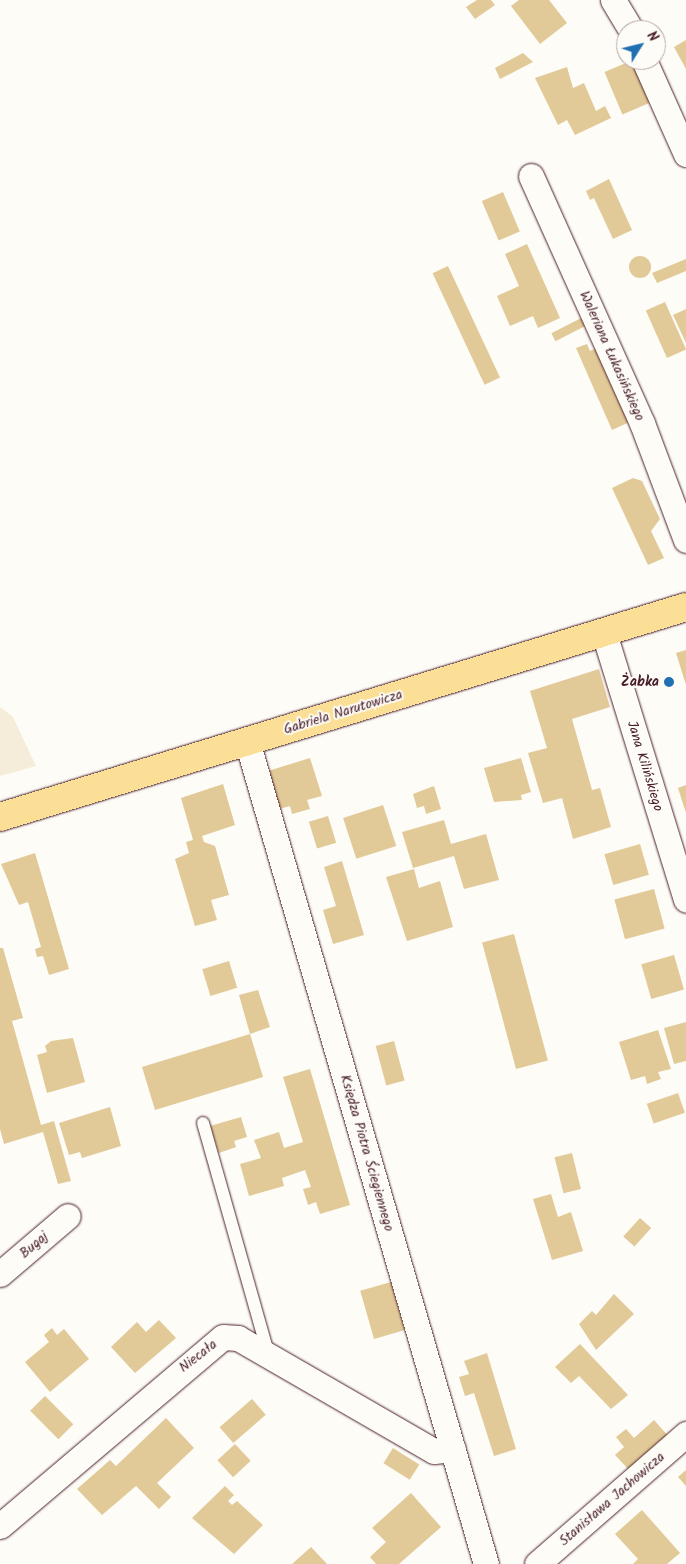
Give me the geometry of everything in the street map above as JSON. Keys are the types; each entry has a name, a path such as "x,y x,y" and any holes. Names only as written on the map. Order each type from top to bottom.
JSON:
{"main road":[{"name":"Gabriela Narutowicza","path":"0,817 686,607"}],"street":[{"path":"613,0 625,20"},
{"path":"648,70 686,154"},
{"name":"Waleriana Łukasińskiego","path":"531,176 642,423 686,540"},
{"name":"Jana Kilińskiego","path":"604,633 686,900"},
{"name":"Księdza Piotra Ściegiennego","path":"247,741 452,1449 476,1560"},
{"name":"Bugaj","path":"0,1274 68,1216"},
{"name":"Niecała","path":"0,1526 208,1346 223,1337 238,1338 434,1451 452,1449"},
{"name":"Stanisława Jachowicza","path":"538,1564 686,1434"}],"lane":[{"path":"203,1123 268,1355"}],"shaded area":[{"path":"0,707 13,717 36,766 0,776"}],"building":[{"path":"477,0 491,0 495,5 475,19 466,7"},
{"path":"519,0 549,0 567,23 540,44 511,6"},
{"path":"686,40 686,69 674,47"},
{"path":"523,53 533,62 500,79 495,68"},
{"path":"567,67 573,88 584,83 596,111 605,106 611,118 575,135 567,120 558,125 535,78"},
{"path":"616,67 616,70 637,70 651,102 622,114 604,72"},
{"path":"609,179 632,230 613,239 594,198 590,200 586,191"},
{"path":"503,192 520,232 499,241 482,201"},
{"path":"527,244 560,318 538,328 533,316 510,326 497,296 519,286 505,254"},
{"path":"640,256 648,259 651,267 648,275 640,278 632,275 629,267 632,259"},
{"path":"686,259 686,271 657,283 652,273"},
{"path":"448,266 500,377 485,385 433,273"},
{"path":"665,302 686,349 667,358 646,311"},
{"path":"686,309 686,343 673,315"},
{"path":"587,315 591,323 555,341 551,333"},
{"path":"587,344 590,351 601,346 634,420 612,430 576,348"},
{"path":"633,478 642,481 660,519 651,531 664,558 648,565 612,488"},
{"path":"686,650 686,685 676,653"},
{"path":"599,669 610,707 572,719 592,790 600,788 611,827 573,839 562,798 543,803 528,753 547,748 530,691"},
{"path":"310,758 322,796 307,800 310,809 292,814 290,806 279,809 268,771"},
{"path":"521,758 531,792 521,795 522,800 494,802 484,768"},
{"path":"223,784 235,825 202,836 204,842 215,846 229,895 211,900 217,920 195,926 175,859 189,853 186,842 193,840 181,798"},
{"path":"686,785 686,813 678,788"},
{"path":"434,786 441,809 426,814 424,806 417,808 413,794"},
{"path":"383,805 396,846 356,859 343,818"},
{"path":"328,816 336,843 317,849 309,822"},
{"path":"444,820 451,844 486,834 499,880 464,889 454,856 413,868 402,832"},
{"path":"640,844 649,875 613,885 604,854"},
{"path":"35,853 69,969 49,975 43,956 37,957 35,949 41,947 28,902 19,905 1,864"},
{"path":"342,861 364,935 333,944 323,910 336,906 324,867"},
{"path":"414,869 419,888 440,881 453,927 407,941 386,877"},
{"path":"654,889 665,929 625,939 614,900"},
{"path":"514,934 548,1061 516,1069 482,943"},
{"path":"0,948 3,948 23,1018 12,1021 41,1125 54,1121 71,1181 58,1184 43,1132 4,1144 0,1129"},
{"path":"674,955 684,990 651,999 641,964"},
{"path":"229,961 237,988 210,996 202,969"},
{"path":"258,990 270,1027 250,1034 239,995"},
{"path":"686,1022 686,1061 674,1064 664,1028"},
{"path":"658,1030 671,1069 658,1072 661,1079 647,1084 645,1076 631,1080 619,1042"},
{"path":"250,1034 263,1077 155,1110 142,1067"},
{"path":"73,1038 85,1082 47,1093 37,1055 47,1052 45,1046 51,1041"},
{"path":"394,1041 405,1081 386,1086 376,1046"},
{"path":"310,1069 350,1205 320,1214 316,1202 308,1205 303,1189 311,1187 305,1170 282,1178 284,1186 249,1196 240,1164 261,1158 254,1140 279,1132 284,1148 303,1142 283,1077"},
{"path":"678,1093 685,1113 654,1124 647,1104"},
{"path":"110,1107 121,1146 82,1158 80,1152 69,1155 59,1123"},
{"path":"241,1117 247,1137 234,1141 236,1147 219,1153 210,1126"},
{"path":"572,1153 581,1189 563,1193 555,1157"},
{"path":"551,1194 558,1217 571,1212 583,1251 552,1260 533,1199"},
{"path":"640,1218 651,1228 634,1247 623,1237"},
{"path":"391,1282 405,1330 374,1339 360,1291"},
{"path":"614,1294 634,1314 596,1350 579,1324 592,1311 596,1315"},
{"path":"159,1320 176,1338 135,1373 111,1347 137,1322 146,1332"},
{"path":"52,1328 57,1335 64,1329 89,1359 50,1392 25,1362 49,1342 44,1335"},
{"path":"580,1344 628,1395 611,1409 579,1376 571,1383 555,1367"},
{"path":"487,1353 516,1449 494,1456 474,1393 465,1396 459,1377 469,1374 464,1361"},
{"path":"45,1396 73,1424 58,1439 30,1411"},
{"path":"252,1399 266,1415 233,1443 220,1427"},
{"path":"166,1418 194,1448 157,1483 171,1497 159,1509 136,1486 102,1515 77,1489 110,1460 116,1466"},
{"path":"654,1420 670,1438 631,1472 615,1455 624,1447 616,1437 626,1429 634,1438"},
{"path":"235,1444 251,1461 233,1477 217,1460"},
{"path":"393,1448 419,1464 410,1480 383,1463"},
{"path":"686,1470 686,1486 678,1477"},
{"path":"225,1486 234,1495 228,1501 232,1505 237,1501 263,1525 234,1554 192,1518"},
{"path":"411,1493 441,1527 399,1564 376,1564 370,1557 386,1542 372,1528"},
{"path":"642,1510 680,1553 667,1564 633,1564 638,1559 615,1534"},
{"path":"311,1547 327,1564 292,1564"}],"place":[{"name":"Żabka","path":"669,682"}]}
